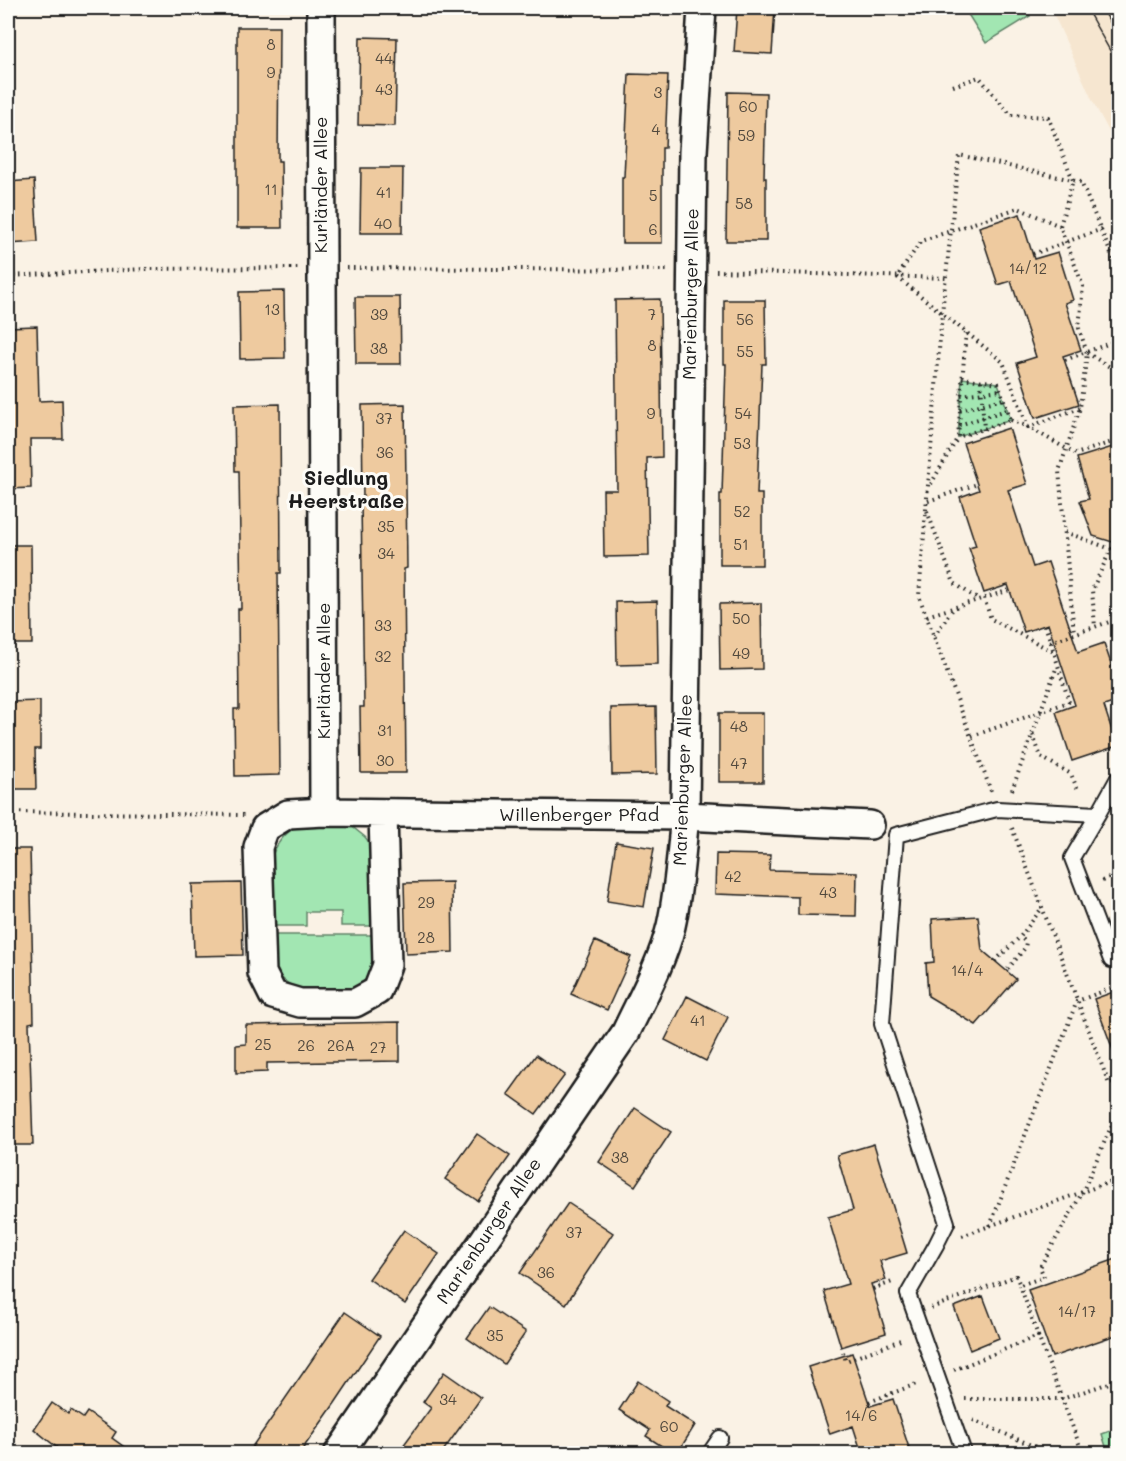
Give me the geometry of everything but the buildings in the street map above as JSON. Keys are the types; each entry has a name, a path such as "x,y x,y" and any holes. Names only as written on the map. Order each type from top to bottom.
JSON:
{"street":[{"name":"Kurländer Allee","path":"321,8 324,812"},
{"name":"Marienburger Allee","path":"338,1454 626,1032 652,976 670,927 685,816 693,152 702,8"},
{"name":"Willenberger Pfad","path":"324,812 685,816 883,830"},
{"path":"324,812 288,813 265,828 258,847 262,973 273,994 300,1003 355,1003 377,991 387,965 383,814"}],"lane":[{"path":"1112,960 1072,858 1119,778"},
{"path":"959,1454 963,1447 908,1294 947,1222 882,1024 883,830 1001,809 1098,814"},
{"path":"709,1454 720,1438"}],"path":[{"path":"954,86 979,77 1011,115 1048,117 1073,180 1060,226"},
{"path":"1119,271 1081,182 959,155 942,313 920,596 972,736 1042,908 1109,1084 1119,1080"},
{"path":"897,277 921,241 1018,208 1060,226 1068,241 1083,286 1079,328 1087,352 1080,408 1059,471 1074,633"},
{"path":"1033,254 1102,229"},
{"path":"692,270 946,278"},
{"path":"897,277 1003,362 1028,427"},
{"path":"929,488 958,437 966,331"},
{"path":"1065,360 1119,340"},
{"path":"1087,352 1119,372"},
{"path":"962,378 998,383 1011,420"},
{"path":"981,381 984,430"},
{"path":"961,395 1000,390"},
{"path":"960,410 1003,399"},
{"path":"1028,427 1080,408"},
{"path":"959,425 1007,410"},
{"path":"958,437 1011,420 1076,454 1119,440"},
{"path":"928,501 977,484"},
{"path":"927,509 954,583 982,599 991,619 1054,652"},
{"path":"1065,532 1111,549 1092,590 1095,627"},
{"path":"927,616 1010,590"},
{"path":"934,636 953,608"},
{"path":"1050,642 1119,619"},
{"path":"972,736 1071,701 1045,626"},
{"path":"1001,809 1033,734 1057,666"},
{"path":"1033,734 1041,758 1071,774 1077,788"},
{"path":"8,812 245,815 265,828"},
{"path":"994,961 1020,937 1042,908"},
{"path":"1008,969 1025,948 1026,942 1020,937"},
{"path":"990,1226 1077,1001 1118,986"},
{"path":"1020,1286 1044,1277 1040,1267 1082,1193 1119,1111"},
{"path":"936,1245 1119,1179"},
{"path":"915,1314 1016,1276 1083,1454"},
{"path":"843,1352 846,1361 921,1332"},
{"path":"869,1402 1038,1336"},
{"path":"948,1405 1062,1399 1119,1380"},
{"path":"948,1405 1052,1454"}],"shaded area":[{"path":"1051,8 1118,8 1118,148 1093,102"}],"green space":[{"path":"964,8 1024,8 1030,16 986,43"},
{"path":"962,378 998,383 1011,420 958,437"},
{"path":"300,824 350,825 372,846 379,926 341,926 341,912 306,912 306,926 269,926 268,882 272,856 287,833"},
{"path":"269,935 380,935 380,945 374,965 362,983 345,994 329,997 294,987 281,978 272,960"},
{"path":"1118,1428 1118,1453 1108,1453 1102,1434"}],"tram line":[{"path":"1086,8 1118,65"},
{"path":"1102,8 1118,36"}],"district":[{"name":"Siedlung Heerstraße","path":"346,490"}]}
